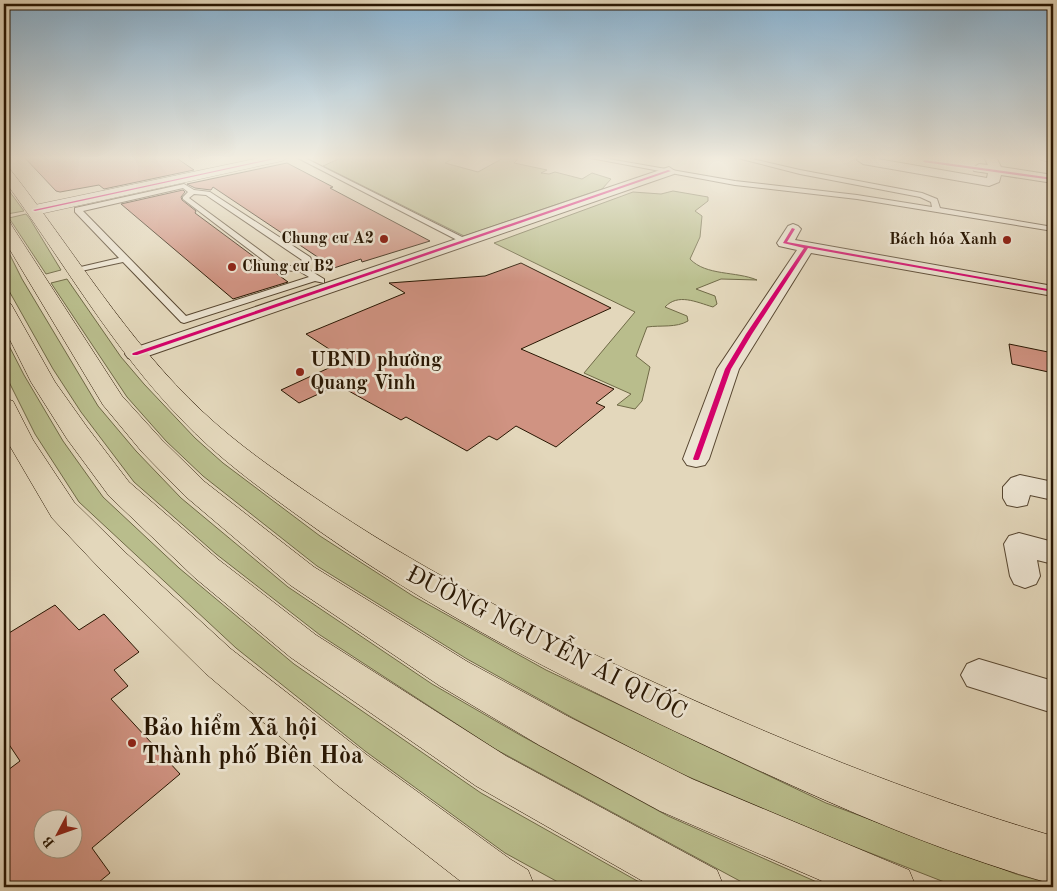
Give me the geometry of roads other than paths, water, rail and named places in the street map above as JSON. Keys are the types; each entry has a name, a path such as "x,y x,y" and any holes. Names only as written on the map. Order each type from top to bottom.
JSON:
{"main road":[{"name":"ĐƯỜNG NGUYỄN ÁI QUỐC","path":"11,199 37,281 112,400 152,446 195,489 302,576 454,674 563,736 676,795 892,887"},
{"name":"ĐƯỜNG NGUYỄN ÁI QUỐC","path":"15,216 75,271 135,354 192,417 234,454 330,525 425,585 548,651 826,780 1011,848 1053,860"},
{"path":"37,281 75,271"},
{"path":"4,308 43,382 77,433 119,489 207,569 303,646 491,771 700,887"},
{"path":"4,406 20,440 64,510 211,654 352,770 492,876 511,887"}],"street":[{"path":"15,216 113,199"},
{"path":"135,354 323,283 466,241 589,199"},
{"path":"792,229 784,243 1053,291"},
{"path":"696,460 728,369 807,247"},
{"path":"1017,498 1016,487 1020,484 1053,491"},
{"path":"1024,576 1019,544 1053,553"},
{"path":"979,675 1053,697"}],"lane":[{"path":"128,199 78,210 184,320 323,283"},
{"path":"186,199 279,268 301,269 323,283"},
{"path":"218,199 306,259 301,269"},
{"path":"382,199 466,241"},
{"path":"867,199 1053,229"},
{"path":"929,199 934,201 937,210"},
{"path":"75,271 124,259"}],"place":[{"name":"Chung cư A2","path":"384,239"},
{"name":"Bách hóa Xanh","path":"1007,240"},
{"name":"Chung cư B2","path":"232,267"},
{"name":"UBND phường Quang Vinh","path":"300,372"},
{"name":"Bảo hiểm Xã hội Thành phố Biên Hòa","path":"132,743"}]}
